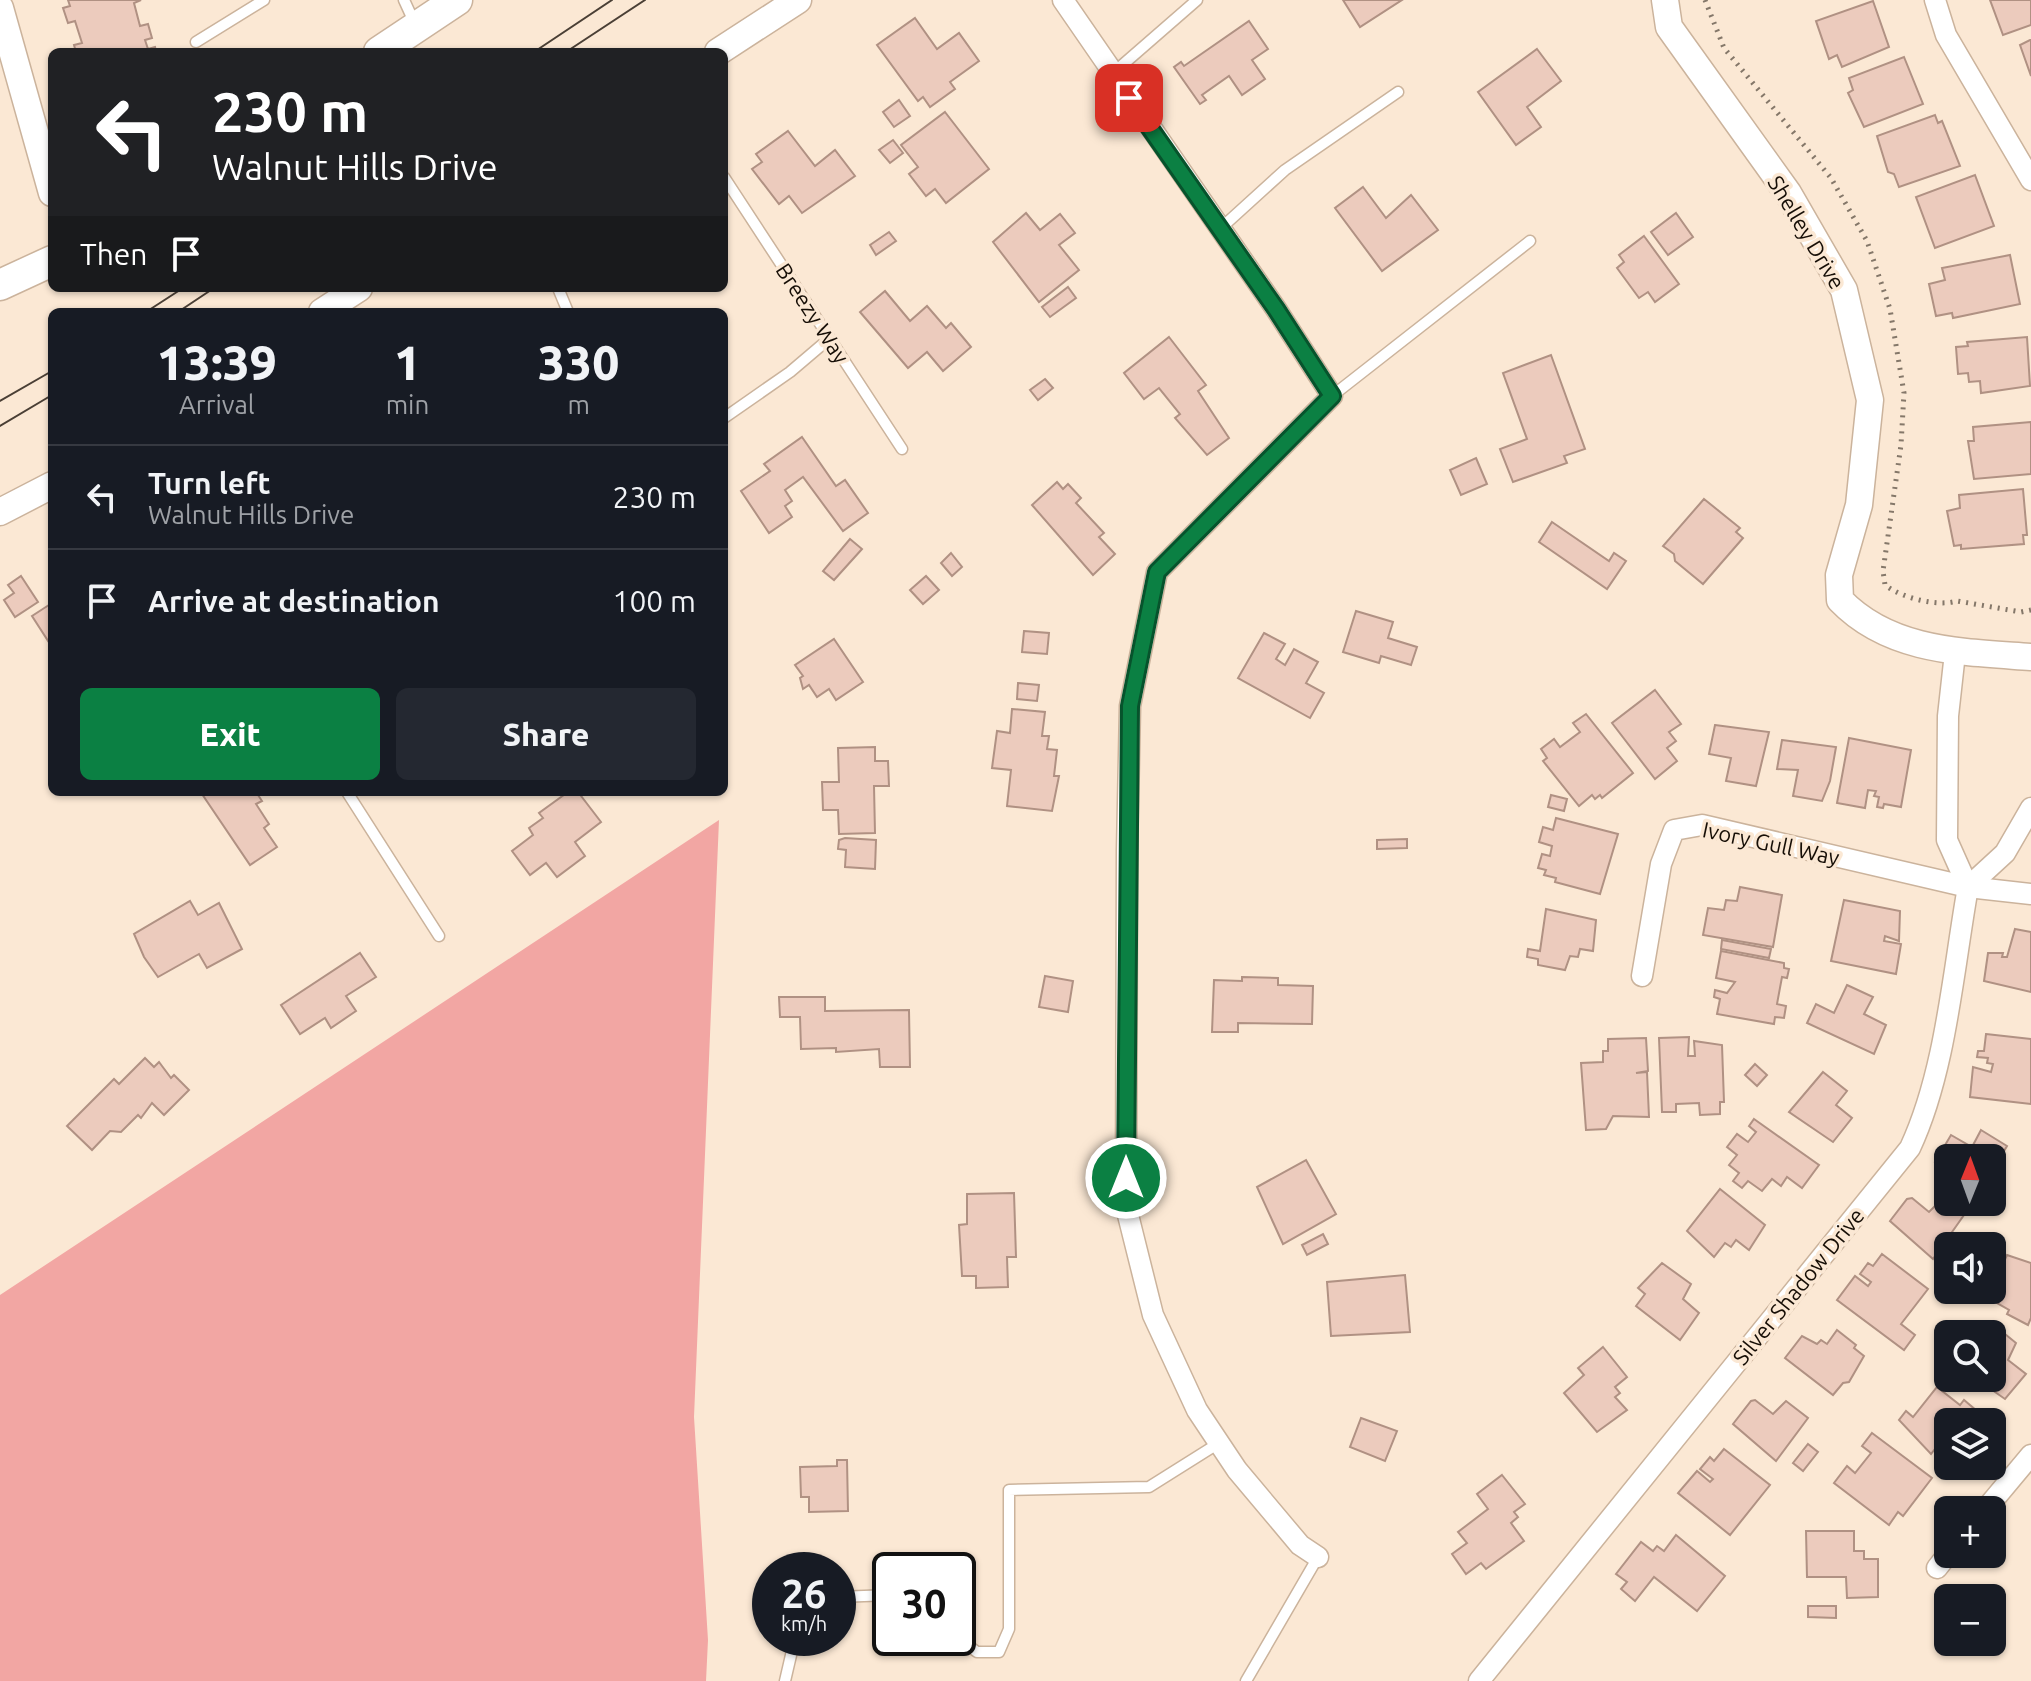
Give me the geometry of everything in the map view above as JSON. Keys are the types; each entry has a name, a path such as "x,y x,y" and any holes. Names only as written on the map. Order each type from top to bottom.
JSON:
{"main road":[{"path":"382,48 410,14 457,0"},
{"path":"0,285 48,263"}],"street":[{"path":"724,48 798,0"},
{"path":"1063,0 1332,396 1157,572 1130,706 1126,1207 1153,1315 1197,1410 1219,1443 1300,1545 1318,1557"},
{"name":"Shelley Drive","path":"1665,0 1669,27 1788,193 1844,290 1870,400 1859,505 1839,575 1840,600 1860,621 1909,642 1955,653 2031,657"},
{"path":"1935,0 1946,35 2031,180"},
{"path":"0,8 48,179"},
{"path":"328,308 353,292"},
{"path":"0,512 48,487"},
{"path":"1955,653 1948,716 1947,840 1968,887"},
{"path":"1968,887 2005,853 2031,808"},
{"name":"Ivory Gull Way","path":"1642,976 1661,864 1674,830 1702,825 1968,887"},
{"path":"1968,887 2031,894"},
{"name":"Silver Shadow Drive","path":"1479,1681 1910,1148 1924,1118 1934,1077 1968,887"},
{"path":"1997,1496 2031,1455"}],"lane":[{"path":"196,42 264,0"},
{"path":"1112,74 1197,0"},
{"path":"1220,229 1285,170 1398,92"},
{"name":"Breezy Way","path":"728,183 902,449"},
{"path":"1332,396 1530,241"},
{"path":"728,415 790,372 830,338"},
{"path":"350,796 439,936"},
{"path":"976,1651 999,1652 1009,1629 1009,1490 1149,1487 1219,1443"},
{"path":"1246,1681 1318,1557"},
{"path":"785,1681 791,1656"}],"shaded area":[{"path":"719,820 694,1417 708,1640 706,1681 0,1681 0,1295"}],"building":[{"path":"68,0 141,0 134,3 140,26 148,24 152,38 145,40 148,48 75,48 74,45 82,43 75,21 68,23 63,8 70,6"},
{"path":"1343,0 1402,0 1360,27"},
{"path":"1990,0 2031,0 2031,25 2003,35"},
{"path":"1873,1 1889,47 1842,67 1837,55 1829,59 1816,21"},
{"path":"915,18 937,49 959,33 979,61 950,82 955,89 930,107 923,97 918,101 877,45"},
{"path":"1249,21 1268,49 1252,60 1265,79 1242,95 1229,76 1202,95 1206,100 1200,104 1174,67 1181,62 1184,66"},
{"path":"2031,40 2031,76 2020,45"},
{"path":"1537,49 1561,81 1527,107 1541,127 1516,145 1478,92"},
{"path":"1904,57 1923,104 1864,127 1848,93 1853,90 1849,78"},
{"path":"899,100 910,116 894,127 883,112"},
{"path":"945,112 989,169 946,203 935,189 926,196 909,174 918,167 901,145"},
{"path":"1935,115 1938,123 1942,121 1960,166 1899,187 1894,174 1888,172 1877,136"},
{"path":"788,131 815,166 835,150 855,176 802,213 789,196 779,204 752,169 762,162 756,154"},
{"path":"893,140 903,153 890,163 879,150"},
{"path":"1975,175 1994,226 1935,248 1916,197"},
{"path":"1363,187 1386,218 1411,195 1438,230 1382,271 1335,208"},
{"path":"1026,213 1040,230 1060,214 1075,233 1059,245 1079,270 1039,302 993,242"},
{"path":"1676,213 1693,237 1668,255 1651,232"},
{"path":"889,232 896,241 876,255 870,245"},
{"path":"1644,236 1679,284 1655,302 1648,292 1639,298 1617,268 1624,262 1619,255"},
{"path":"2010,255 2020,304 1953,318 1952,313 1936,316 1929,284 1945,280 1942,268"},
{"path":"1068,287 1076,298 1050,317 1042,307"},
{"path":"885,291 910,321 927,306 946,328 951,323 971,347 943,371 927,352 908,368 860,312"},
{"path":"1169,337 1206,385 1198,391 1229,438 1207,455 1175,418 1180,414 1159,388 1144,399 1124,373"},
{"path":"2027,337 2030,386 1981,393 1980,381 1969,382 1968,373 1958,374 1956,347 1968,346 1967,342"},
{"path":"1551,355 1585,449 1564,456 1567,463 1513,482 1500,449 1527,439 1503,373"},
{"path":"1045,379 1053,388 1038,400 1030,390"},
{"path":"2031,422 2031,474 1974,479 1968,441 1974,441 1973,427"},
{"path":"802,437 836,486 845,480 868,513 843,531 803,477 785,490 792,501 785,506 792,517 769,533 741,491 770,471 764,464"},
{"path":"1476,458 1487,484 1461,495 1450,470"},
{"path":"1057,482 1063,489 1068,484 1081,498 1076,503 1104,533 1099,537 1115,554 1093,575 1032,505"},
{"path":"2023,489 2027,535 2023,535 2024,544 1961,549 1961,545 1954,546 1947,511 1960,508 1959,495"},
{"path":"1704,499 1740,528 1736,532 1743,538 1703,584 1675,561 1674,554 1663,546"},
{"path":"1552,522 1609,561 1614,553 1626,561 1607,589 1539,542"},
{"path":"850,539 862,549 834,580 823,571"},
{"path":"951,553 962,567 952,576 941,563"},
{"path":"21,576 38,602 15,617 4,600 14,593 8,585"},
{"path":"926,576 939,590 923,604 910,590"},
{"path":"48,606 48,641 32,616"},
{"path":"1356,611 1393,622 1388,638 1417,647 1411,665 1381,656 1379,663 1343,652"},
{"path":"1024,631 1049,633 1047,654 1022,652"},
{"path":"1264,633 1285,644 1276,659 1285,665 1294,649 1318,662 1306,683 1324,693 1310,718 1238,678"},
{"path":"834,639 863,682 836,700 829,689 817,697 809,685 803,689 800,678 803,676 795,665"},
{"path":"1018,683 1039,685 1037,701 1017,699"},
{"path":"1655,690 1681,724 1669,732 1676,741 1667,748 1677,761 1655,779 1612,723"},
{"path":"1012,709 1045,712 1042,736 1049,736 1047,749 1057,750 1054,776 1059,776 1052,811 1007,806 1011,770 992,768 997,731 1010,733"},
{"path":"1586,714 1633,773 1602,798 1600,795 1595,799 1592,795 1579,806 1543,761 1547,758 1541,749 1554,739 1560,747 1580,732 1573,723"},
{"path":"1715,725 1769,732 1756,786 1726,781 1731,758 1709,754"},
{"path":"1849,738 1911,750 1901,807 1884,804 1883,808 1877,807 1879,797 1874,796 1876,791 1868,790 1865,808 1837,803"},
{"path":"1782,740 1836,747 1830,781 1822,801 1793,796 1798,770 1777,769"},
{"path":"875,747 875,761 888,761 889,786 874,786 875,833 839,834 838,810 823,810 822,782 839,782 838,748"},
{"path":"1551,795 1567,799 1564,811 1548,807"},
{"path":"203,796 259,796 262,801 256,804 269,824 264,828 277,847 250,865"},
{"path":"562,796 581,796 601,822 575,842 585,856 557,877 546,863 530,875 512,851 533,835 529,828 543,818 539,813"},
{"path":"1556,818 1618,834 1600,894 1555,882 1556,878 1544,875 1546,870 1538,868 1542,854 1550,856 1552,846 1539,842 1543,827 1553,830"},
{"path":"1407,839 1407,848 1377,849 1377,840"},
{"path":"839,840 876,840 875,869 845,867 846,850 838,849"},
{"path":"1740,887 1782,895 1773,947 1703,935 1708,908 1724,910 1726,900 1737,901"},
{"path":"1844,900 1900,911 1899,941 1885,936 1884,941 1901,944 1896,974 1831,961"},
{"path":"190,901 198,915 219,903 242,949 207,968 199,954 158,977 144,957 134,934"},
{"path":"1546,909 1596,920 1593,951 1580,949 1578,957 1570,956 1565,970 1538,965 1538,959 1527,957 1528,949 1540,951"},
{"path":"2015,929 2031,932 2031,992 1984,981 1988,953 2003,953 2002,957 2007,957"},
{"path":"1722,940 1771,949 1769,958 1721,949"},
{"path":"1721,951 1784,963 1784,968 1789,969 1787,978 1782,977 1777,1004 1786,1006 1784,1018 1775,1017 1774,1024 1717,1014 1720,999 1714,997 1715,990 1727,993 1735,982 1716,978"},
{"path":"360,953 376,977 346,996 356,1011 331,1028 325,1018 300,1034 281,1005"},
{"path":"1045,976 1073,981 1068,1012 1039,1007"},
{"path":"1242,977 1278,978 1278,985 1313,986 1312,1024 1238,1023 1238,1032 1212,1032 1214,980 1242,981"},
{"path":"1847,985 1873,997 1864,1014 1886,1025 1874,1054 1807,1023 1816,1004 1834,1013"},
{"path":"779,997 825,997 825,1011 909,1010 910,1067 880,1067 879,1049 836,1052 836,1048 801,1049 800,1017 780,1017"},
{"path":"1986,1034 2031,1039 2031,1104 1970,1097 1973,1067 1991,1072 1993,1064 1987,1063 1988,1058 1977,1057 1978,1051 1984,1051"},
{"path":"1689,1037 1688,1056 1695,1056 1694,1041 1722,1045 1724,1102 1720,1102 1720,1114 1700,1115 1699,1103 1676,1104 1676,1112 1662,1112 1659,1038"},
{"path":"1646,1038 1648,1071 1636,1073 1647,1072 1649,1117 1613,1116 1606,1129 1586,1130 1581,1063 1603,1062 1603,1051 1608,1051 1608,1039"},
{"path":"145,1058 154,1067 159,1062 171,1078 174,1075 189,1090 164,1115 152,1103 141,1118 138,1115 121,1132 110,1131 92,1150 67,1126 114,1079 119,1084"},
{"path":"1755,1064 1767,1075 1757,1086 1745,1075"},
{"path":"1823,1072 1847,1091 1836,1105 1852,1118 1833,1142 1789,1112"},
{"path":"1754,1119 1819,1165 1802,1188 1787,1177 1781,1186 1772,1179 1762,1191 1748,1181 1742,1188 1733,1181 1739,1173 1729,1165 1737,1155 1727,1147 1737,1134 1748,1142 1756,1132 1749,1126"},
{"path":"1981,1130 2004,1144 1974,1144"},
{"path":"1951,1135 1967,1144 1946,1144"},
{"path":"1306,1160 1336,1214 1283,1244 1257,1187"},
{"path":"1720,1189 1765,1225 1749,1250 1736,1240 1731,1247 1725,1243 1714,1257 1687,1231"},
{"path":"1014,1193 1016,1257 1007,1257 1008,1287 976,1288 976,1276 962,1276 959,1225 967,1224 967,1194"},
{"path":"1912,1198 1929,1212 1934,1207 1934,1216 1963,1216 1952,1232 1934,1232 1933,1259 1890,1221 1907,1199"},
{"path":"1323,1234 1328,1244 1307,1255 1302,1245"},
{"path":"1882,1254 1928,1289 1901,1324 1915,1335 1904,1350 1837,1300 1855,1276 1868,1286 1871,1282 1860,1274 1868,1263 1873,1266"},
{"path":"2006,1257 2031,1263 2031,1318 2028,1325 2007,1314 2009,1310 1999,1304 2006,1304"},
{"path":"1662,1263 1691,1284 1683,1299 1699,1313 1680,1340 1636,1306 1645,1294 1638,1288"},
{"path":"1405,1275 1410,1332 1331,1336 1327,1282"},
{"path":"1837,1330 1864,1356 1849,1382 1843,1383 1833,1395 1785,1358 1802,1336 1817,1344 1821,1340 1827,1344"},
{"path":"2006,1335 2016,1343 2008,1360 2026,1374 2005,1399 1995,1392 2006,1392"},
{"path":"1603,1347 1627,1377 1615,1387 1620,1393 1615,1397 1627,1410 1597,1432 1564,1393 1584,1375 1578,1368"},
{"path":"1934,1391 1943,1392 1960,1405 1964,1400 1974,1408 1934,1408 1934,1450 1931,1454 1899,1420 1906,1411 1913,1417"},
{"path":"1755,1400 1773,1414 1786,1401 1808,1418 1776,1461 1733,1424"},
{"path":"1361,1418 1397,1431 1385,1461 1350,1447"},
{"path":"1872,1433 1932,1478 1903,1516 1898,1512 1889,1525 1834,1483 1847,1466 1855,1473 1871,1453 1862,1446"},
{"path":"1808,1444 1818,1452 1803,1471 1793,1463"},
{"path":"1724,1449 1770,1485 1730,1535 1678,1493 1697,1471 1710,1482 1713,1479 1700,1469 1710,1457 1714,1461"},
{"path":"837,1460 847,1460 848,1511 809,1512 809,1497 801,1497 800,1467 837,1466"},
{"path":"1502,1475 1525,1504 1514,1512 1518,1517 1511,1523 1524,1541 1486,1569 1481,1563 1466,1574 1452,1554 1467,1543 1458,1532 1488,1509 1477,1494"},
{"path":"1806,1531 1854,1531 1854,1551 1864,1551 1864,1559 1878,1559 1878,1597 1847,1598 1846,1577 1807,1577"},
{"path":"1676,1535 1725,1576 1697,1611 1654,1577 1635,1601 1621,1589 1627,1582 1616,1574 1641,1542 1653,1551 1657,1546 1664,1551"},
{"path":"1808,1606 1836,1606 1836,1618 1808,1617"}],"tram line":[{"path":"540,48 612,0"},
{"path":"572,48 645,0"},
{"path":"152,308 177,292"},
{"path":"184,308 208,292"},
{"path":"0,401 48,373"},
{"path":"0,426 48,397"}],"route":[{"path":"1126,1178 1130,706 1157,572 1332,396 1276,309 1129,98"}]}
